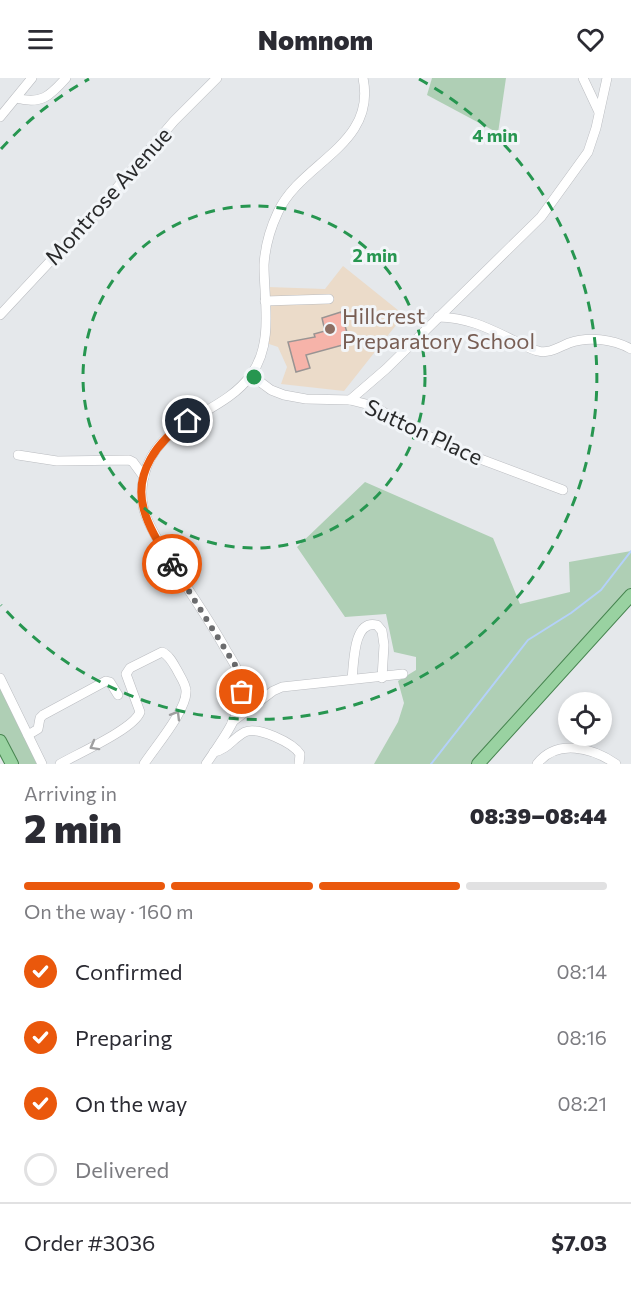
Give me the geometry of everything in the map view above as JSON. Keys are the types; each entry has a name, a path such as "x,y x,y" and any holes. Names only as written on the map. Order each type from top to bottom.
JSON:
{"main road":[{"path":"478,764 631,595"},
{"path":"0,741 12,764"}],"street":[{"path":"0,117 32,78"},
{"path":"16,98 32,100 48,97 66,78"},
{"name":"Montrose Avenue","path":"0,315 97,211 174,122 217,78"},
{"path":"206,764 231,723 242,692 237,670 150,525 141,492 144,477 154,452 168,435 232,393 251,375 260,358 266,336 265,255 277,213 289,194 340,148 351,134 364,107 363,78"},
{"path":"583,78 599,112"},
{"path":"350,400 386,369 541,217 588,152 607,78"},
{"path":"265,301 329,299"},
{"path":"438,317 460,318 484,326 539,351 552,350 571,342 588,339 604,340 631,349"},
{"name":"Sutton Place","path":"251,375 271,390 284,395 306,399 350,400 370,405 451,448 562,490"},
{"path":"18,455 57,461 129,460 144,477"},
{"path":"352,679 359,633 364,626 372,624 377,625 383,635 382,678"},
{"path":"60,764 135,720 140,712 126,674 130,668 162,652 177,669 186,695 180,710 144,764"},
{"path":"231,723 273,691 282,687 403,675"},
{"path":"0,678 42,764"},
{"path":"28,735 38,729 40,718 43,715 106,681 110,682 118,695"},
{"path":"214,752 224,749 244,733 252,731 292,745 300,756 299,764"},
{"path":"537,764 552,751 568,748 594,752 616,764"}],"shaded area":[{"name":"Hillcrest Preparatory School","path":"343,266 404,315 344,391 281,384 287,367 278,347 266,343 268,287 325,289"}],"green space":[{"path":"432,78 506,78 498,133 427,95"},
{"path":"365,482 493,538 520,604 570,592 569,562 631,551 631,595 478,764 374,764 398,722 404,703 398,681 416,670 416,657 394,652 386,614 345,617 297,547"},
{"path":"0,678 42,764 12,764 0,741"}],"building":[{"path":"341,312 350,343 306,355 310,368 296,372 288,342 315,337 314,334 325,331 322,318"}],"waterway":[{"path":"431,764 528,640 571,613 601,590 631,551"}],"way so far":[{"path":"172,564 235,665 242,692"}],"place":[{"name":"Hillcrest Preparatory School","path":"330,329"}],"route":[{"path":"172,564 147,519 141,492 148,464 154,452 162,440 188,421"}]}
